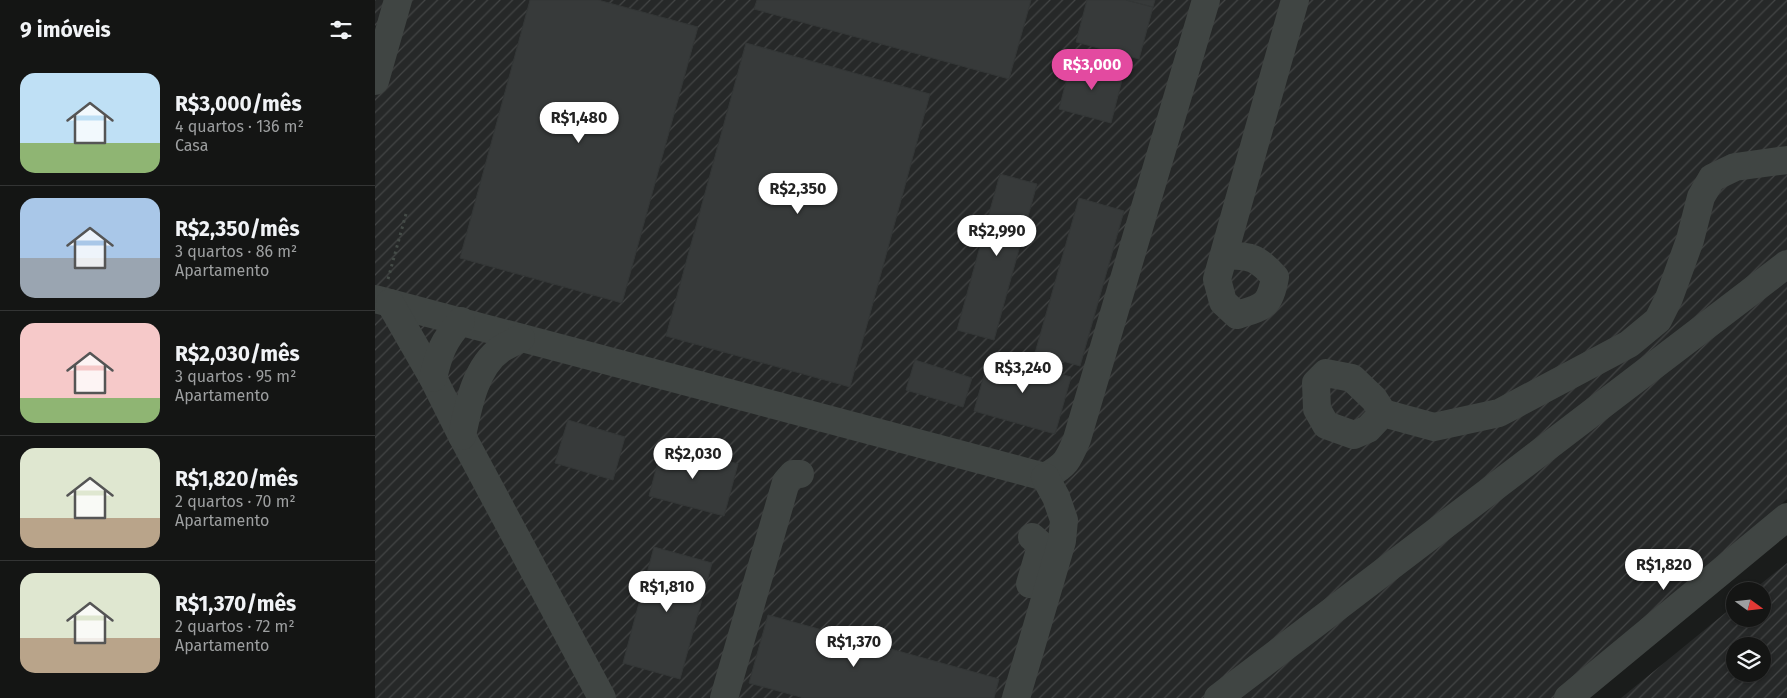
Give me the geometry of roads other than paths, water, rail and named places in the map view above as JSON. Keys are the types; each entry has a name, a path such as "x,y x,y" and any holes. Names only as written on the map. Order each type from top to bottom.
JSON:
{"street":[{"path":"375,80 398,0"},
{"path":"383,301 1045,477 1056,471 1068,460 1077,439 1206,0"},
{"path":"1225,255 1295,0"},
{"path":"1383,414 1434,427 1499,413 1629,344 1658,320 1662,313 1689,240 1701,197 1712,178 1735,167 1787,160"},
{"path":"1218,698 1787,264"},
{"path":"383,301 433,378 602,698"},
{"path":"433,378 439,354 448,336 461,321"},
{"path":"462,436 470,398 480,375 500,350 521,338"},
{"path":"724,698 786,482 793,474 800,474"},
{"path":"1016,698 1062,541 1064,520 1056,497 1045,477"},
{"path":"1568,698 1787,517"},
{"path":"997,698 1040,550 1039,544 1033,537"}]}
